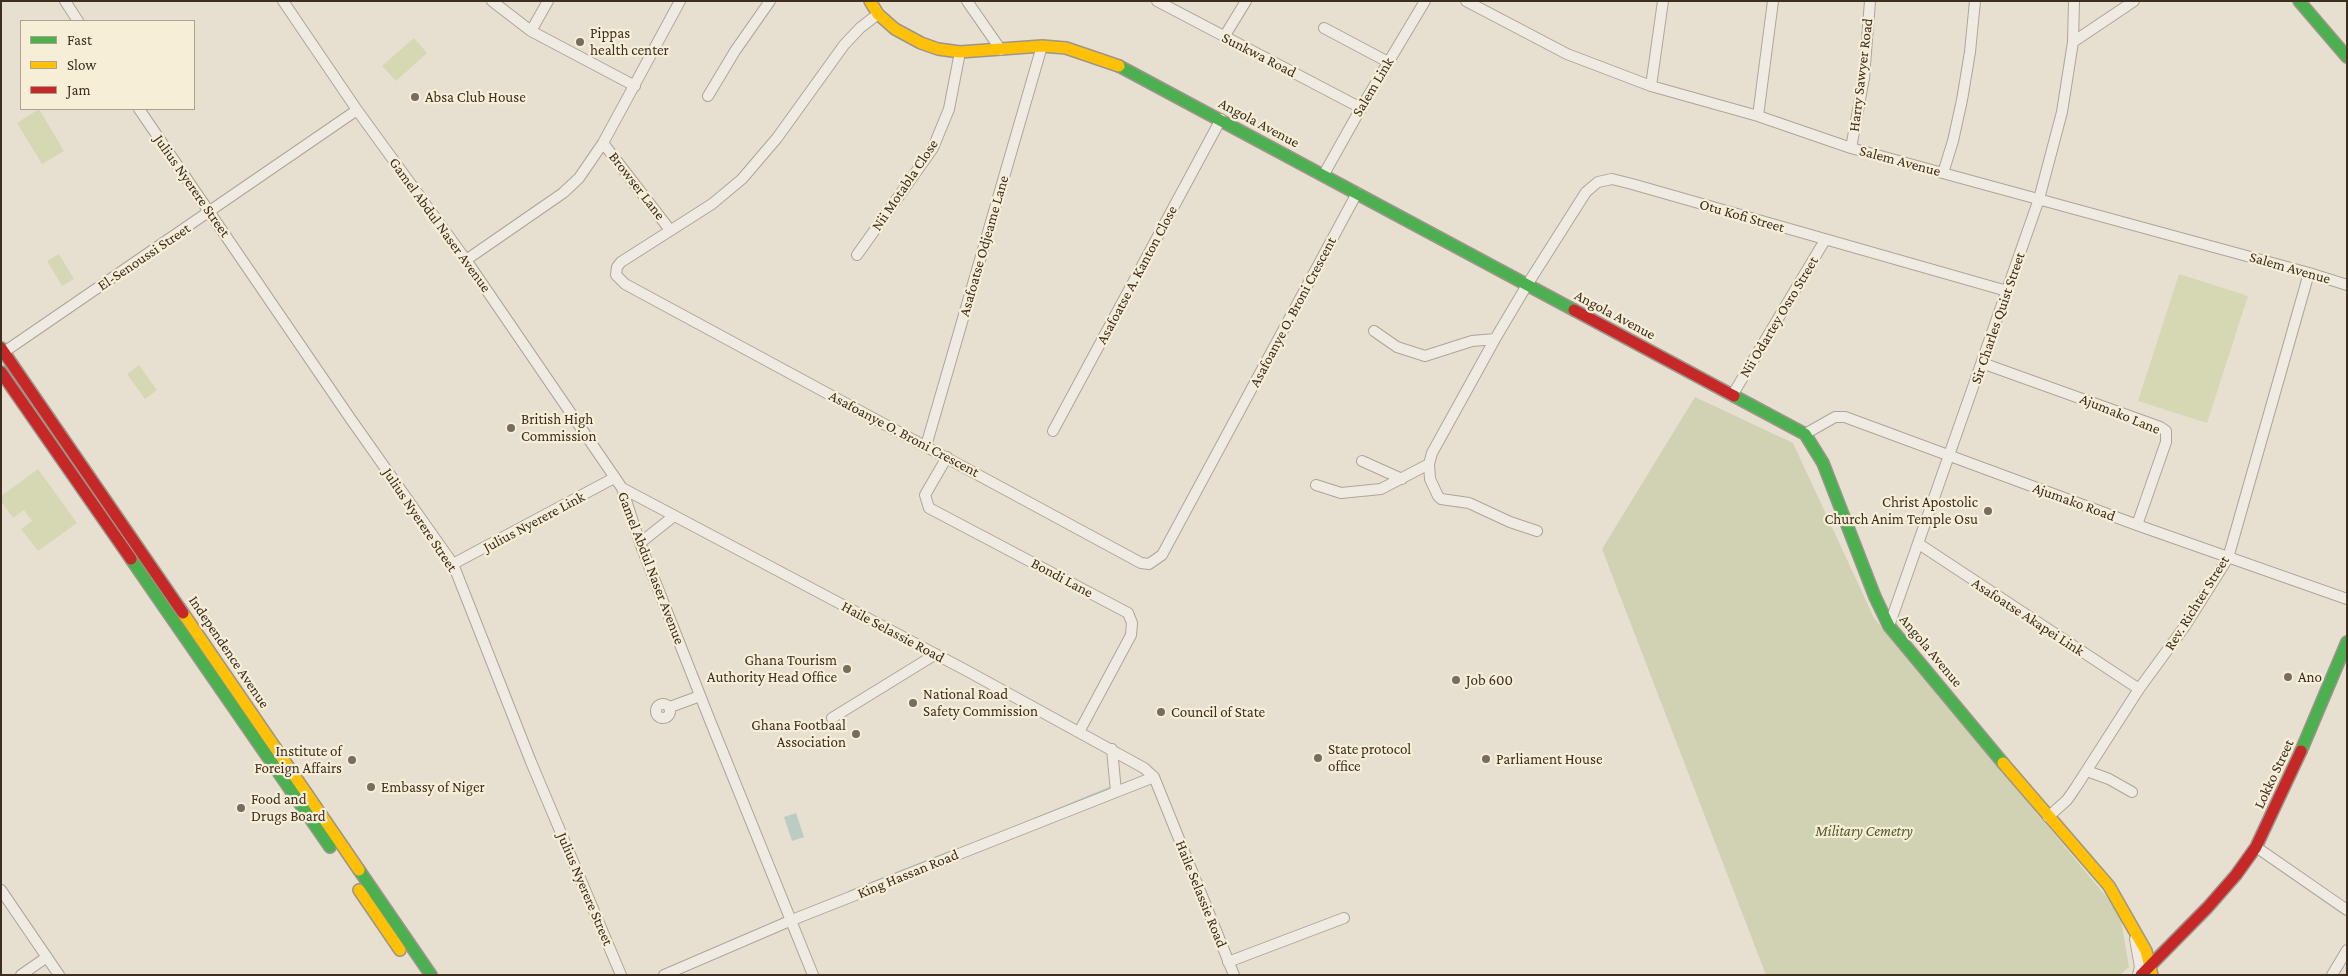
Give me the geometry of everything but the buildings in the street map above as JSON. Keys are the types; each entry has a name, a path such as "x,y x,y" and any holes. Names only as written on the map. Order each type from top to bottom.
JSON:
{"main road":[{"name":"Angola Avenue","path":"870,1 878,14 895,29 921,43 938,49 960,52 1042,46 1066,48 1112,62 1324,174 1805,434 1823,463 1875,597 1889,626 2048,817 2109,886 2146,951 2152,971"},
{"path":"2299,1 2347,57"},
{"name":"Independence Avenue","path":"3,350 431,975"},
{"name":"Independence Avenue","path":"1,372 418,975"},
{"name":"Lokko Street","path":"2139,975 2152,971 2236,875 2256,847 2292,773 2347,642"}],"street":[{"path":"64,1 77,20"},
{"name":"Gamel Abdul Naser Avenue","path":"282,1 357,110 466,260 622,488 640,543 700,696 792,920 812,975"},
{"path":"492,1 531,31 635,86"},
{"path":"531,31 548,1"},
{"path":"466,260 572,185 587,169 635,86 680,1"},
{"path":"708,96 735,51 770,1"},
{"path":"967,1 1001,50"},
{"name":"Sunkwa Road","path":"1157,1 1361,108"},
{"path":"1224,37 1246,1"},
{"name":"Salem Link","path":"1324,174 1425,1"},
{"name":"Salem Avenue","path":"1466,1 1567,54 1651,86 1758,116 1851,148 2309,273 2347,286"},
{"path":"1651,86 1663,1"},
{"path":"1758,116 1773,1"},
{"name":"Harry Sawyer Road","path":"1851,148 1864,78 1870,1"},
{"path":"1943,173 1953,142 1962,100 1970,52 1975,1"},
{"name":"Sir Charles Quist Street","path":"1889,626 2039,199 2062,112 2073,42 2074,1"},
{"path":"2073,42 2134,1"},
{"name":"Asafoanye O. Broni Crescent","path":"878,14 860,28 844,45 772,144 742,178 712,204 621,262 617,267 616,275 626,284 1141,563 1149,564 1156,562 1162,555 1357,193"},
{"path":"1324,28 1388,62"},
{"name":"Asafoatse Odjeame Lane","path":"926,446 1042,46"},
{"name":"Nii Motabla Close","path":"857,255 933,148 949,109 960,52"},
{"name":"Julius Nyerere Street","path":"140,110 453,564 531,762 621,975"},
{"name":"El-Senoussi Street","path":"3,350 210,212 357,110"},
{"name":"Asafoatse A. Kanton Close","path":"1053,431 1221,119"},
{"name":"Browser Lane","path":"603,143 670,230"},
{"name":"Otu Kofi Street","path":"1428,464 1432,453 1527,284 1586,192 1598,182 1612,179 2007,291"},
{"name":"Nii Odartey Osro Street","path":"1733,394 1825,240"},
{"name":"Rev. Richter Street","path":"2048,817 2067,800 2139,689 2185,626 2228,558 2309,273"},
{"path":"1374,331 1397,347 1424,356 1472,341 1495,339"},
{"name":"Ajumako Lane","path":"1982,363 2160,427 2166,431 2166,442 2137,525"},
{"name":"Ajumako Road","path":"1805,434 1835,417 1846,417 2137,525 2347,599"},
{"name":"Bondi Lane","path":"946,457 925,495 929,508 1128,613 1132,623 1130,635 1079,732"},
{"path":"1362,461 1402,479"},
{"path":"1316,485 1342,493 1357,493 1381,489 1428,464 1430,479 1438,496 1442,499 1469,503 1510,522 1537,531"},
{"name":"Julius Nyerere Link","path":"453,564 614,478"},
{"name":"Haile Selassie Road","path":"622,488 936,654 1144,768 1154,777 1234,975"},
{"path":"640,543 674,516"},
{"name":"Asafoatse Akapei Link","path":"1919,544 2139,689"},
{"path":"832,718 936,654"},
{"path":"670,707 700,696"},
{"path":"1112,749 1116,792"},
{"path":"2086,771 2109,779 2132,792"},
{"name":"King Hassan Road","path":"664,975 792,920 1154,777"},
{"path":"2256,847 2347,910"},
{"path":"1,890 59,975"},
{"path":"1228,962 1344,918"},
{"name":"Angola Avenue","path":"2133,930 2140,967 2139,975"},
{"path":"2332,975 2347,950"},
{"path":"22,975 47,957"}],"green space":[{"path":"414,38 427,53 396,81 382,66"},
{"path":"40,110 64,151 42,164 17,123"},
{"path":"59,254 74,279 62,286 47,261"},
{"path":"2179,274 2248,296 2207,423 2138,401"},
{"path":"139,365 157,390 145,399 127,374"},
{"name":"Military Cemetry","path":"1695,397 1793,443 1874,618 2120,913 2129,967 2120,975 1766,975 1602,549"},
{"path":"38,469 77,523 38,551 21,529 32,521 24,510 13,518 1,501 1,496"}],"shaded area":[{"path":"796,813 804,837 792,841 784,817"}],"waterway":[{"path":"1035,819 1110,788"},
{"path":"849,892 955,850"}],"traffic: fast":[{"path":"2299,1 2347,57"},
{"path":"1119,66 1574,310"},
{"path":"1734,396 1805,434 1823,463 1875,597 1889,626 2003,763"},
{"path":"131,559 330,847"},
{"path":"2301,751 2347,642"},
{"path":"359,870 431,975"}],"traffic: slow":[{"path":"870,1 878,14 895,29 921,43 938,49 960,52 1042,46 1066,48 1119,66"},
{"path":"183,613 359,870"},
{"path":"2003,763 2109,886 2146,951 2152,975"},
{"path":"359,890 400,950"}],"traffic: jam":[{"path":"1574,310 1734,396"},
{"path":"1,348 183,613"},
{"path":"1,372 131,559"},
{"path":"2141,975 2208,907 2236,875 2256,847 2301,751"}],"place":[{"name":"Pippas health center","path":"580,42"},
{"name":"Absa Club House","path":"415,97"},
{"name":"British High Commission","path":"511,428"},
{"name":"Christ Apostolic Church Anim Temple Osu","path":"1988,511"},
{"name":"Ghana Tourism Authority Head Office","path":"847,669"},
{"name":"Ano","path":"2288,677"},
{"name":"Job 600","path":"1456,680"},
{"name":"National Road Safety Commission","path":"913,703"},
{"name":"Council of State","path":"1161,712"},
{"name":"Ghana Footbaal Association","path":"856,734"},
{"name":"State protocol office","path":"1318,758"},
{"name":"Parliament House","path":"1486,759"},
{"name":"Institute of Foreign Affairs","path":"352,760"},
{"name":"Embassy of Niger","path":"371,787"},
{"name":"Food and Drugs Board","path":"241,808"}]}
